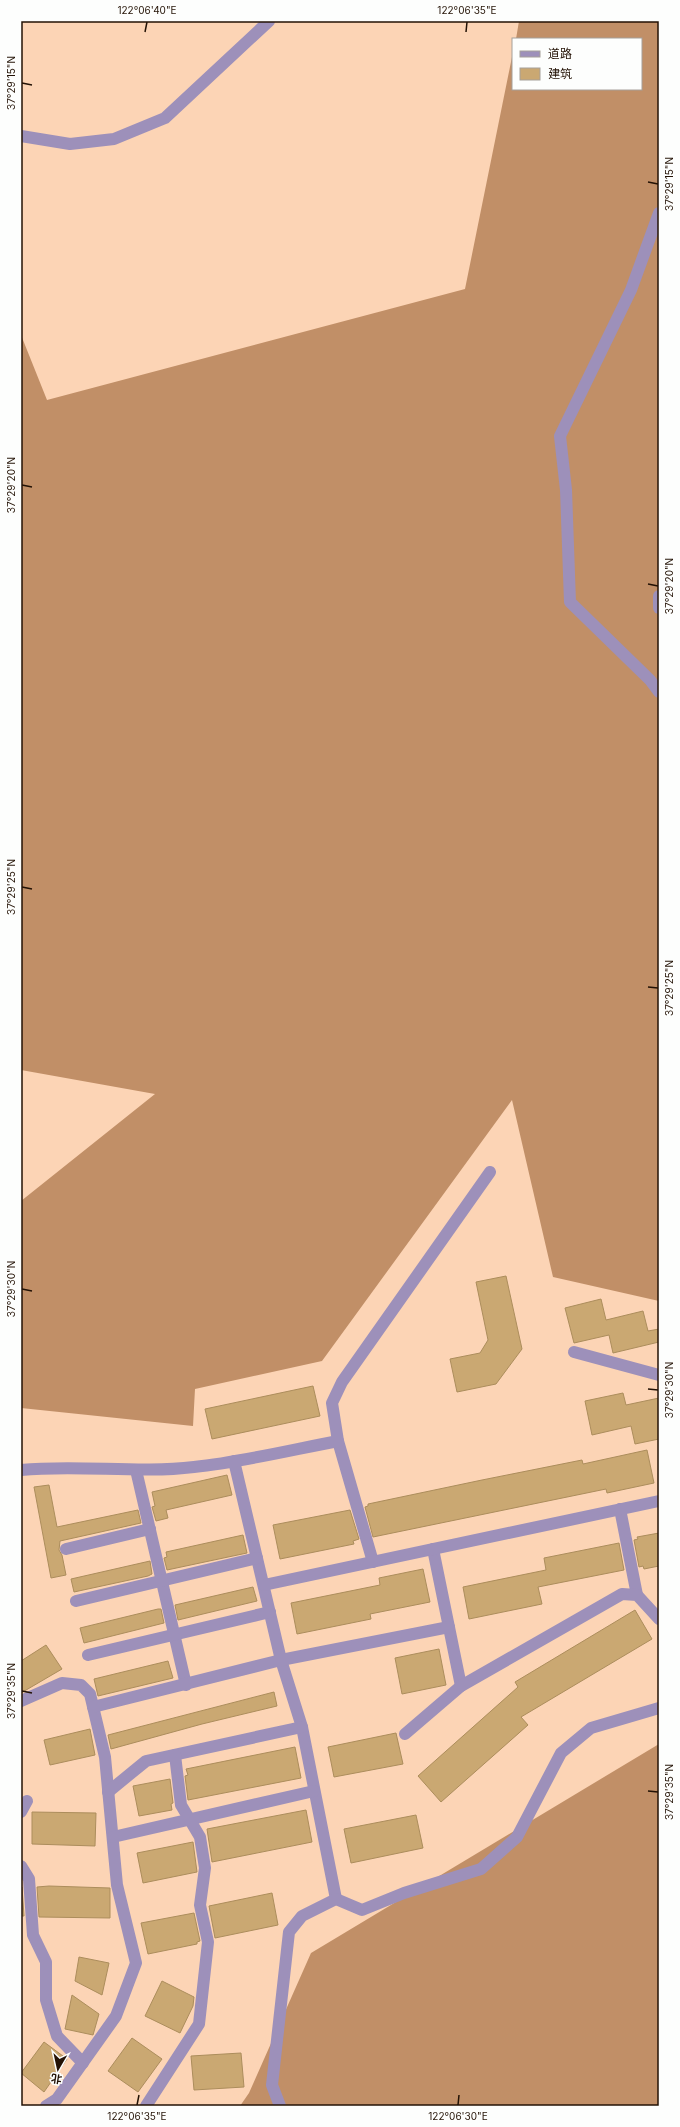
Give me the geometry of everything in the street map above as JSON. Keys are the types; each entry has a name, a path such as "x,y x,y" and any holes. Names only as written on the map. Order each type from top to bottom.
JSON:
{"street":[{"path":"21,136 70,144 114,139 165,118 270,21"},
{"path":"659,213 630,290 560,436 566,490 570,602 650,680 659,692"},
{"path":"659,596 659,608"},
{"path":"372,1562 338,1442 332,1403 342,1382 490,1172"},
{"path":"574,1352 659,1375"},
{"path":"21,1470 52,1466 136,1470 194,1467 338,1442"},
{"path":"234,1460 281,1660 302,1728 336,1899"},
{"path":"136,1470 186,1685"},
{"path":"264,1585 659,1501"},
{"path":"620,1509 637,1595 659,1619"},
{"path":"66,1549 150,1529"},
{"path":"433,1549 461,1686"},
{"path":"76,1601 257,1558"},
{"path":"406,1734 461,1686 622,1594 637,1595"},
{"path":"88,1655 270,1612"},
{"path":"93,1707 186,1685 281,1660 449,1627"},
{"path":"21,1701 62,1683 81,1685 90,1694 105,1756 117,1885 136,1964 116,2016 57,2099 49,2105"},
{"path":"280,2106 272,2085 289,1932 302,1916 336,1899 362,1910 404,1892 481,1868 517,1837 561,1753 591,1728 659,1708"},
{"path":"108,1792 146,1761 302,1728"},
{"path":"146,2106 200,2024 208,1942 200,1905 205,1868 200,1837 181,1805 174,1755"},
{"path":"113,1837 314,1790"},
{"path":"21,1812 28,1801"},
{"path":"21,1866 29,1879 33,1935 46,1962 46,2000 57,2036 82,2063"}],"shaded area":[{"path":"519,21 659,21 659,1301 553,1277 512,1100 322,1361 195,1389 193,1426 21,1408 21,1201 155,1094 21,1070 21,335 47,400 465,289 512,57 512,90 642,90 642,38 516,38"},
{"path":"659,1744 659,2106 240,2106 249,2093 311,1953"}],"building":[{"path":"506,1276 522,1349 496,1384 457,1392 450,1359 480,1353 488,1340 476,1282"},
{"path":"601,1299 606,1320 643,1311 648,1331 659,1329 659,1342 613,1353 609,1335 574,1343 565,1308"},
{"path":"313,1386 320,1416 212,1439 205,1409"},
{"path":"623,1393 626,1405 659,1398 659,1439 635,1444 631,1426 592,1435 585,1401"},
{"path":"647,1450 654,1483 607,1493 606,1489 373,1537 365,1507 368,1506 368,1504 482,1480 582,1460 583,1464"},
{"path":"227,1475 232,1495 166,1510 168,1518 156,1521 152,1507 155,1506 152,1492"},
{"path":"49,1485 57,1527 138,1510 141,1523 60,1541 59,1550 62,1555 66,1575 51,1578 34,1487"},
{"path":"350,1510 359,1539 353,1541 354,1544 280,1559 273,1525"},
{"path":"659,1533 659,1566 644,1569 643,1566 639,1567 634,1540 638,1539 637,1537"},
{"path":"243,1535 247,1553 167,1570 164,1558 167,1557 166,1552"},
{"path":"619,1543 624,1570 538,1587 542,1604 469,1619 463,1587 546,1570 544,1558"},
{"path":"150,1561 152,1574 148,1576 74,1592 71,1579"},
{"path":"423,1569 430,1602 370,1614 371,1619 297,1634 291,1603 380,1585 379,1578"},
{"path":"253,1587 257,1601 178,1620 175,1605"},
{"path":"161,1609 164,1623 84,1643 80,1628"},
{"path":"635,1610 652,1639 521,1717 528,1725 441,1802 418,1776 518,1687 515,1682"},
{"path":"46,1645 62,1669 21,1693 21,1661"},
{"path":"439,1649 446,1685 402,1694 395,1658"},
{"path":"168,1661 173,1678 98,1696 94,1679"},
{"path":"274,1692 277,1706 202,1724 111,1749 108,1735"},
{"path":"90,1729 95,1755 50,1765 44,1740"},
{"path":"396,1733 403,1764 334,1777 328,1747"},
{"path":"295,1747 301,1778 188,1800 185,1776 188,1775 186,1769"},
{"path":"170,1779 173,1803 171,1804 172,1810 139,1816 133,1786"},
{"path":"306,1810 312,1842 212,1862 207,1829"},
{"path":"32,1812 96,1813 95,1846 32,1844"},
{"path":"416,1815 423,1848 351,1863 344,1829"},
{"path":"193,1842 197,1872 143,1883 137,1853"},
{"path":"22,1887 24,1916 21,1916"},
{"path":"37,1887 110,1888 110,1918 39,1917"},
{"path":"272,1893 278,1925 215,1938 209,1906"},
{"path":"194,1913 200,1941 197,1942 197,1944 148,1954 141,1923"},
{"path":"79,1957 109,1963 102,1995 75,1981"},
{"path":"162,1981 194,1997 193,2006 180,2033 145,2016"},
{"path":"72,1995 99,2014 93,2035 65,2029"},
{"path":"132,2038 162,2059 138,2092 108,2071"},
{"path":"44,2042 67,2059 44,2092 21,2073"},
{"path":"241,2053 244,2087 194,2090 191,2056"}]}
